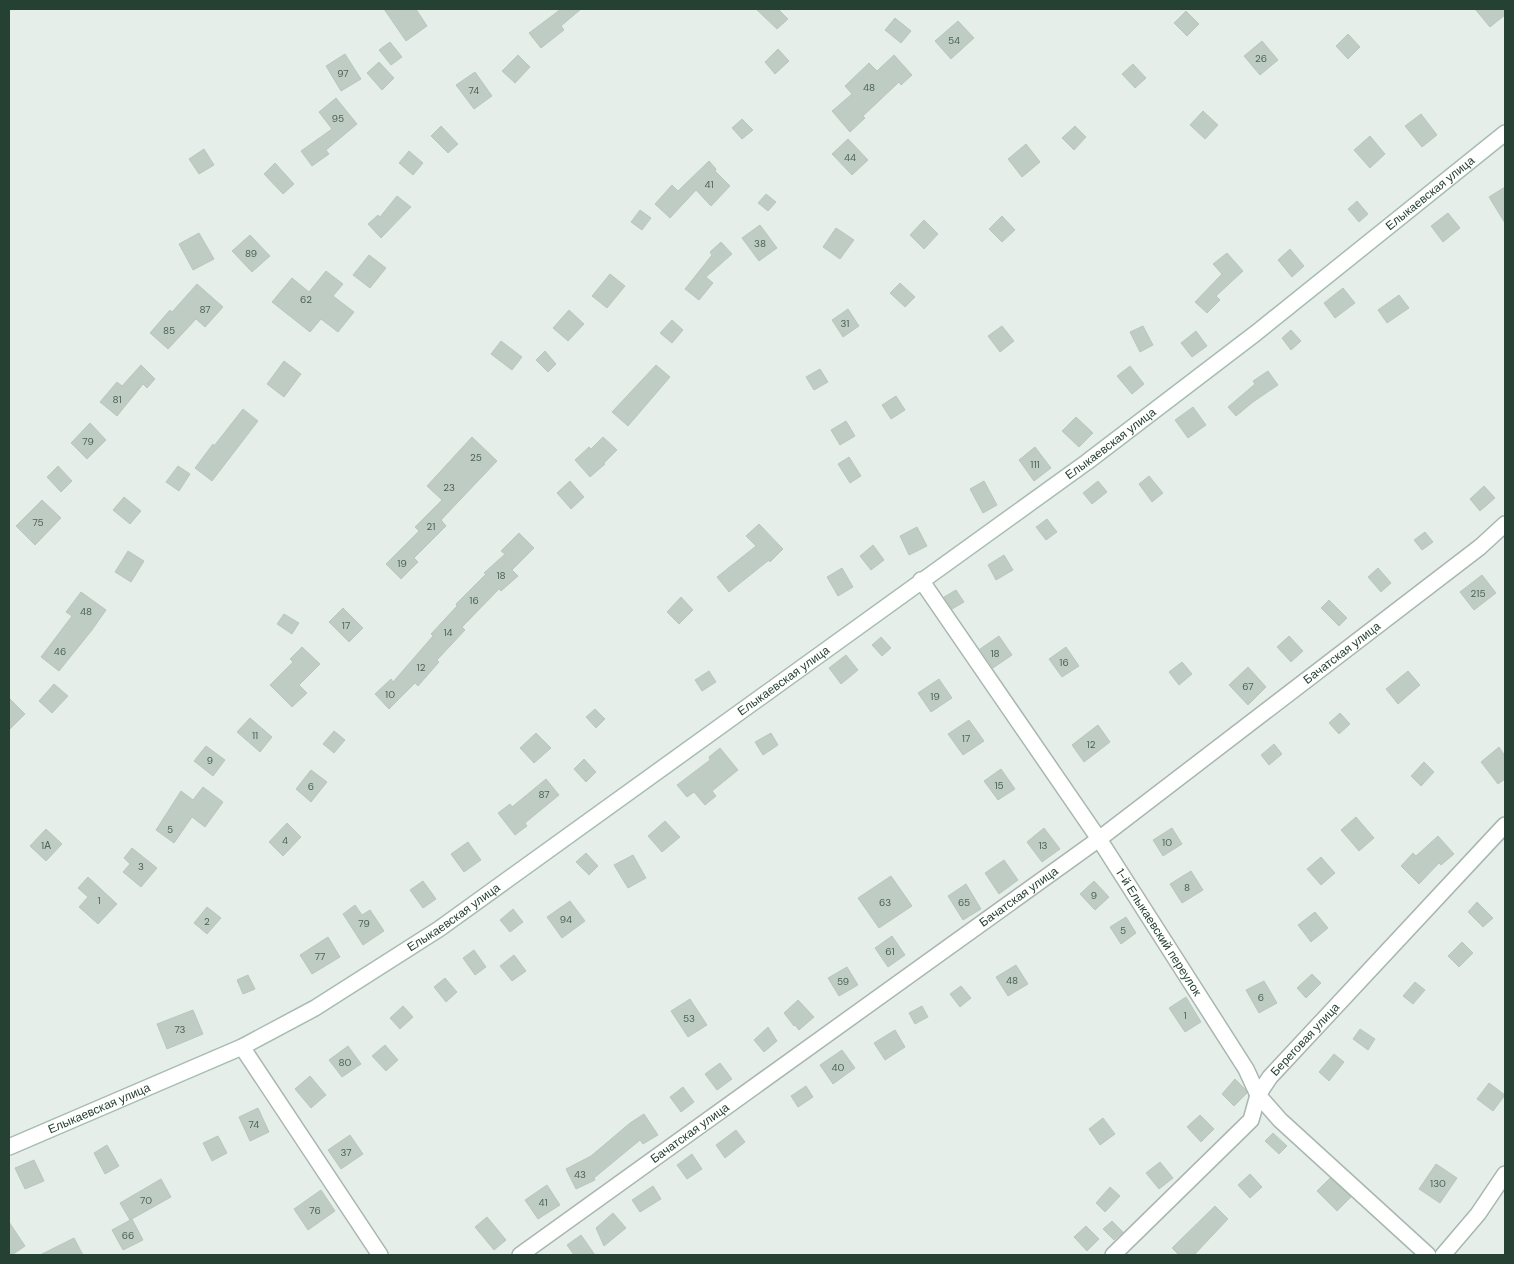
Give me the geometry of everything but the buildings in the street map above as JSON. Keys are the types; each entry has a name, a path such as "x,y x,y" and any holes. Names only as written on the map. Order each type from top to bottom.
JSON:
{"street":[{"name":"Елыкаевская улица","path":"9,1147 242,1047 315,1008 439,929 1087,462 1256,333 1505,133"},
{"name":"Бачатская улица","path":"520,1255 1099,839 1480,546 1505,524"},
{"name":"1-й Елыкаевский переулок","path":"921,580 1099,839 1246,1069 1258,1096 1280,1120 1428,1255"},
{"name":"Береговая улица","path":"1113,1255 1251,1120 1258,1096 1270,1078 1505,825"},
{"path":"242,1047 380,1255"},
{"path":"1443,1255 1478,1214 1505,1174"}]}
